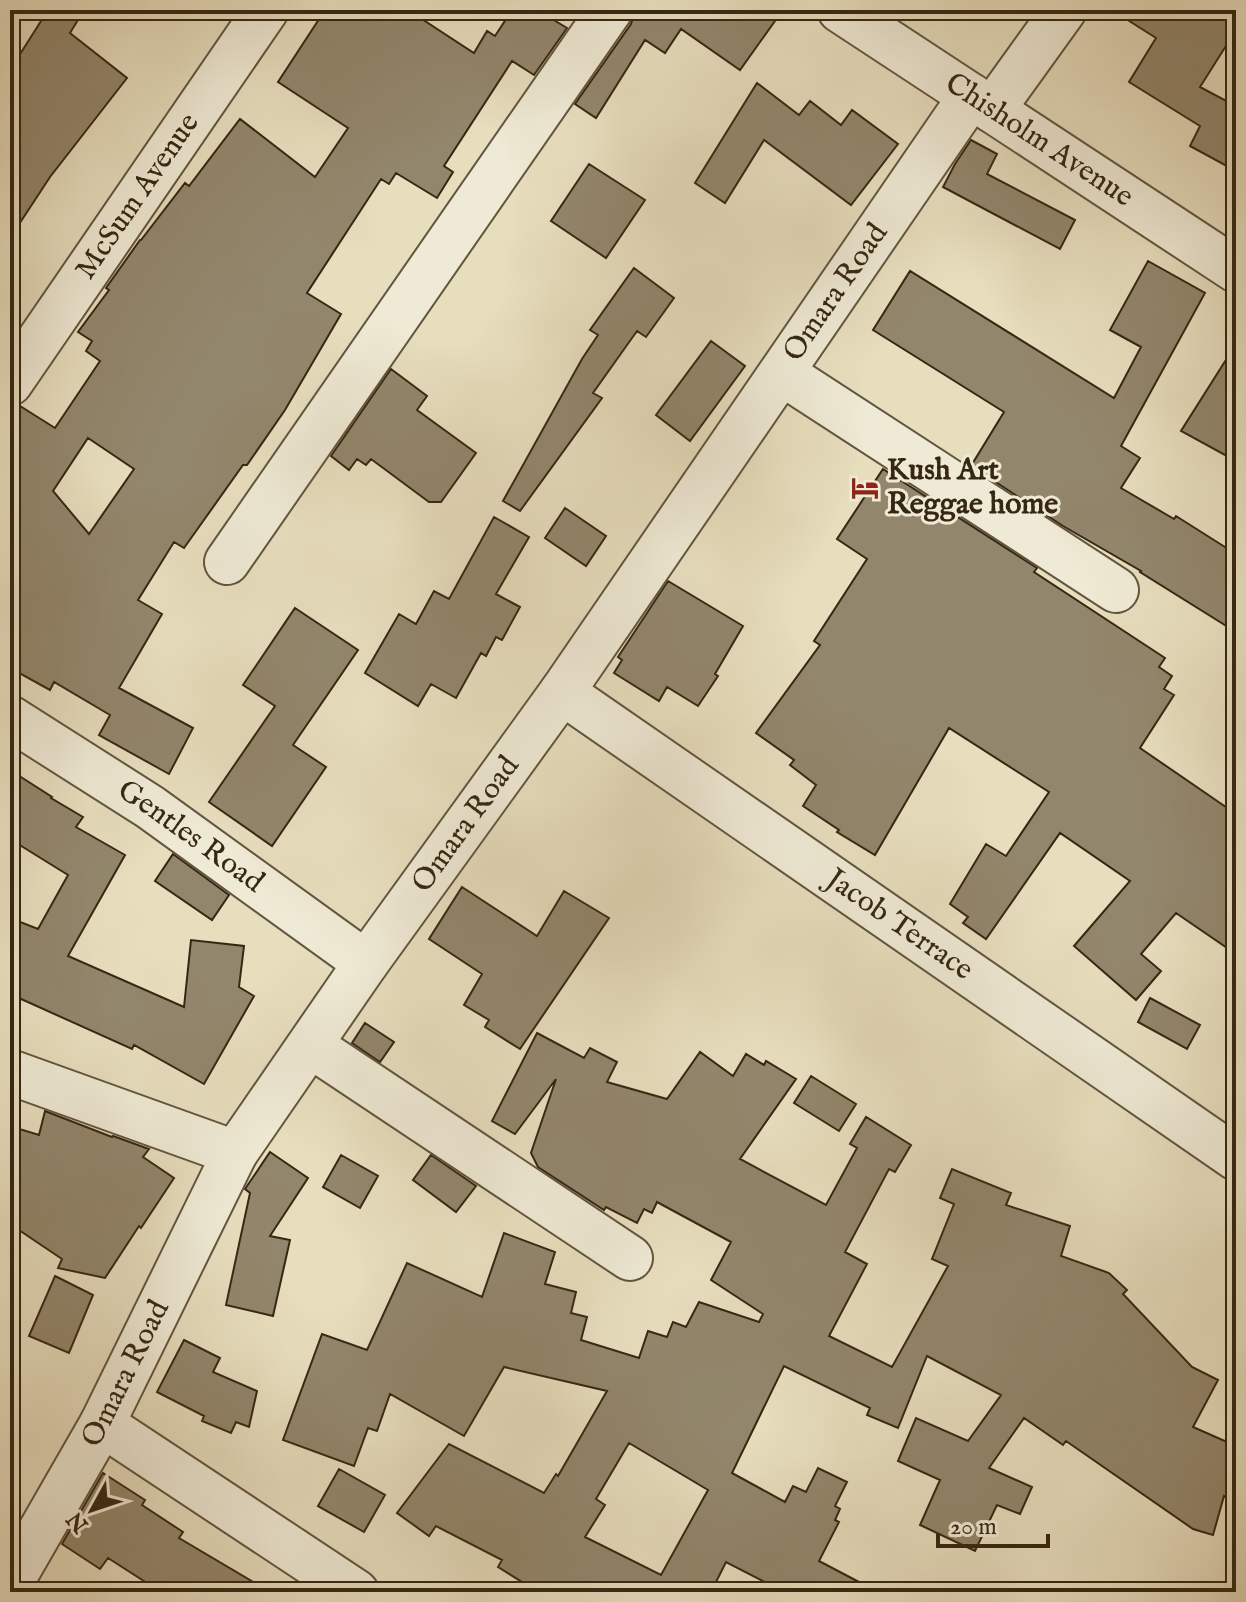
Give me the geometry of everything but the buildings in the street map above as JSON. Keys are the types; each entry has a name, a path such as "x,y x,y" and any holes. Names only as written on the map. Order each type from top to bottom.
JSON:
{"street":[{"name":"McSum Avenue","path":"10,383 266,10"},
{"path":"227,562 610,10"},
{"name":"Chisholm Avenue","path":"840,10 1236,270"},
{"name":"Omara Road","path":"10,1584 102,1424 235,1153 366,963 562,692 782,373 982,103 1064,10"},
{"path":"782,373 1116,590"},
{"name":"Jacob Terrace","path":"562,692 1236,1158"},
{"name":"Gentles Road","path":"10,718 150,807 366,963"},
{"path":"310,1045 630,1258"},
{"path":"10,1072 235,1153"},
{"path":"102,1424 356,1592"}],"place":[{"name":"Kush Art Reggae home","path":"865,488"}]}
